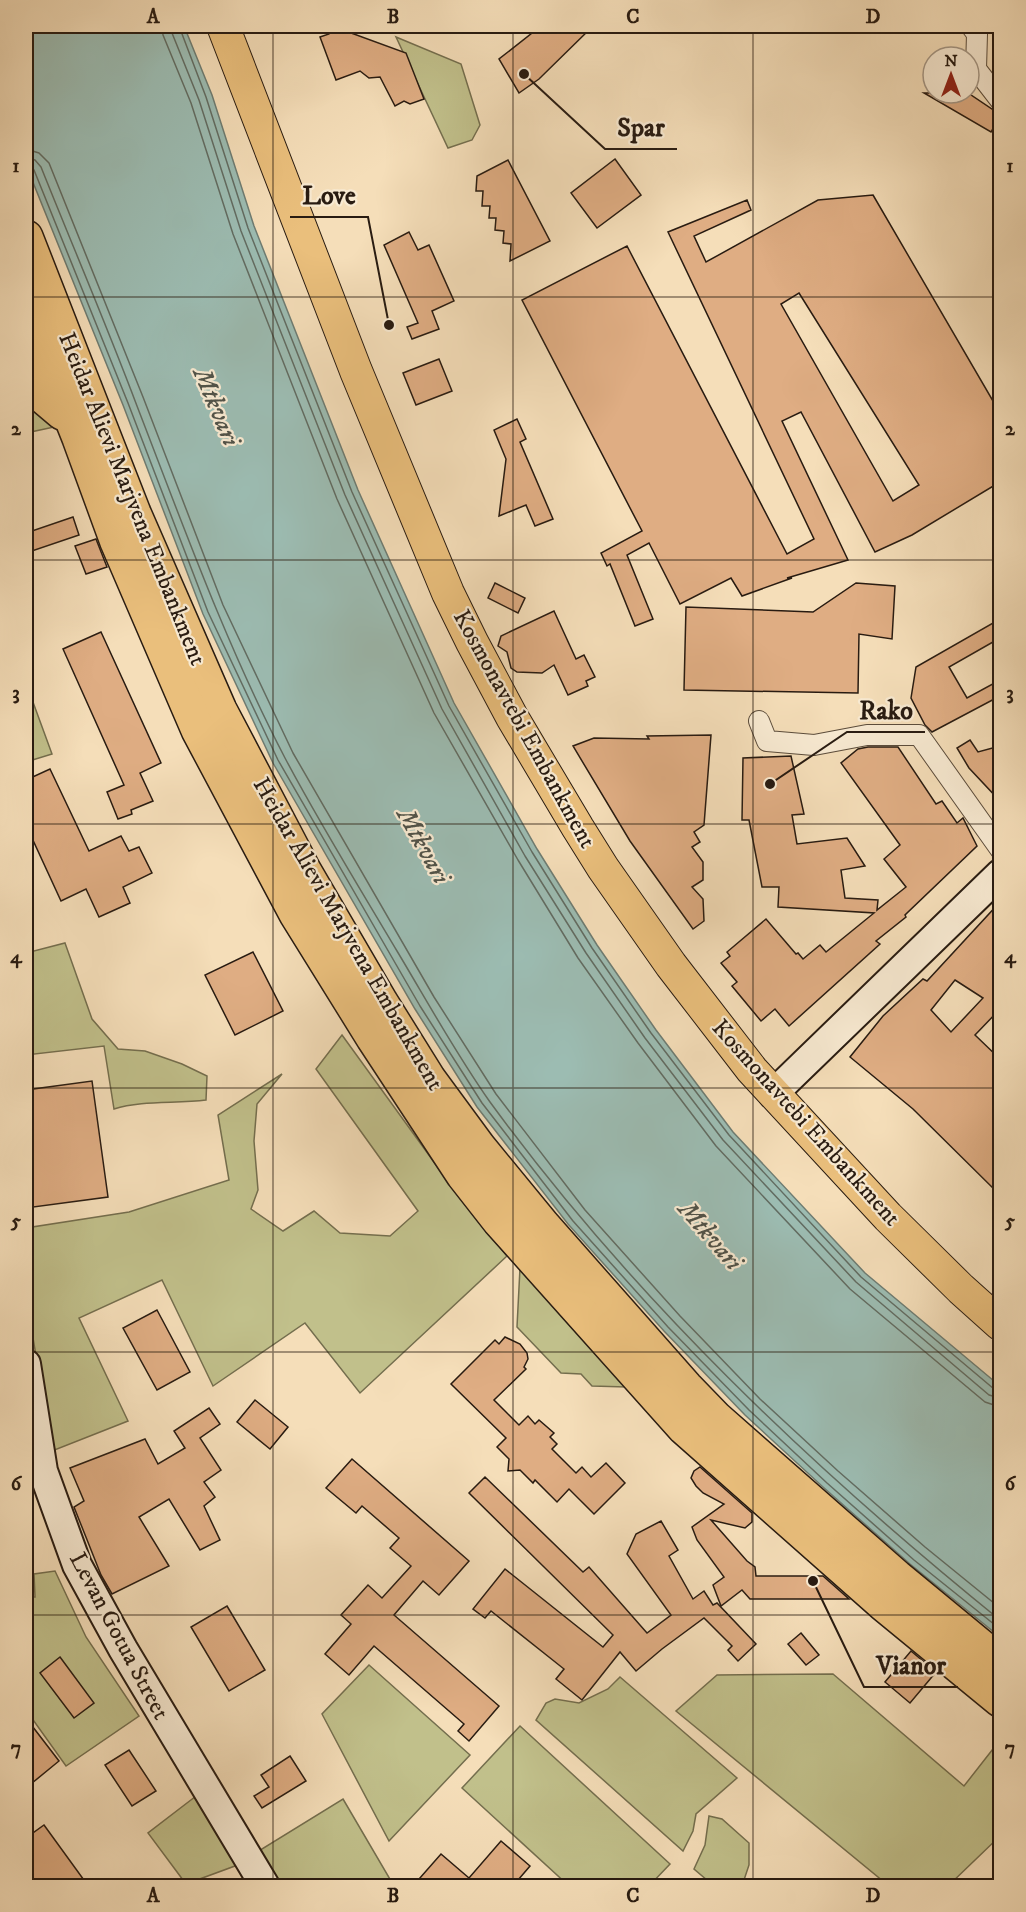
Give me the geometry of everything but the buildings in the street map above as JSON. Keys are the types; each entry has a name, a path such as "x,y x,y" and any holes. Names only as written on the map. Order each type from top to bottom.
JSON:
{"highway":[{"name":"Heidar Alievi Marjvena Embankment","path":"26,237 134,513 220,710 304,870 381,1002 429,1078 479,1147 543,1225 716,1418 897,1577 1000,1662"},
{"name":"Heidar Alievi Marjvena Embankment","path":"26,306 117,542 198,730 296,914 385,1057 463,1175 499,1221 684,1428 883,1604 1000,1700"},
{"path":"26,372 36,390 71,421"}],"main road":[{"name":"Kosmonavtebi Embankment","path":"223,26 385,444 444,584 472,642 527,742 603,868 671,965 745,1062 888,1217 1000,1324"}],"street":[{"path":"971,26 977,34 976,69 1000,100"},
{"path":"759,722 767,741 814,744 867,735 920,735 1000,849"},
{"path":"773,1094 1000,874"},
{"name":"Levan Gotua Street","path":"26,1364 43,1471 77,1565 134,1669 265,1887"}],"shaded area":[{"path":"396,37 461,64 480,125 472,140 448,148"},
{"path":"26,383 54,427 26,433"},
{"path":"26,683 52,754 26,762"},
{"path":"65,943 92,1019 118,1049 145,1051 207,1076 206,1100 136,1104 114,1109 104,1046 26,1055 26,953"},
{"path":"342,1035 460,1198 507,1256 360,1393 305,1323 213,1386 162,1280 79,1318 128,1421 52,1451 26,1296 26,1228 129,1212 229,1180 218,1115 282,1074 257,1104 254,1141 258,1190 251,1209 283,1231 314,1211 340,1233 390,1236 418,1211 316,1069"},
{"path":"520,1268 626,1387 592,1386 581,1374 561,1373 517,1327"},
{"path":"55,1571 86,1637 139,1716 66,1766 26,1710 26,1597 35,1597 34,1574"},
{"path":"369,1665 470,1755 389,1841 322,1714"},
{"path":"833,1674 964,1786 1000,1740 1000,1836 948,1886 889,1886 676,1711 717,1675"},
{"path":"620,1677 737,1778 696,1814 693,1831 683,1851 536,1720 546,1703 555,1699 579,1703 608,1689"},
{"path":"520,1726 670,1864 649,1886 569,1886 462,1788"},
{"path":"200,1793 243,1863 186,1884 148,1833"},
{"path":"343,1799 394,1886 277,1886 257,1852"},
{"path":"709,1816 722,1819 749,1843 749,1865 742,1886 714,1886 694,1869 705,1845"}],"water":[{"name":"Mtkvari","path":"26,26 184,26 212,95 254,226 358,490 454,703 537,849 597,945 656,1030 733,1132 865,1273 1000,1386 1000,1637 910,1564 823,1487 745,1415 664,1331 568,1224 477,1107 415,1009 273,763 203,614 123,405 26,165"}],"place":[{"name":"Spar","path":"524,74"},
{"name":"Love","path":"389,325"},
{"name":"Rako","path":"770,784"},
{"name":"Vianor","path":"813,1581"}]}
